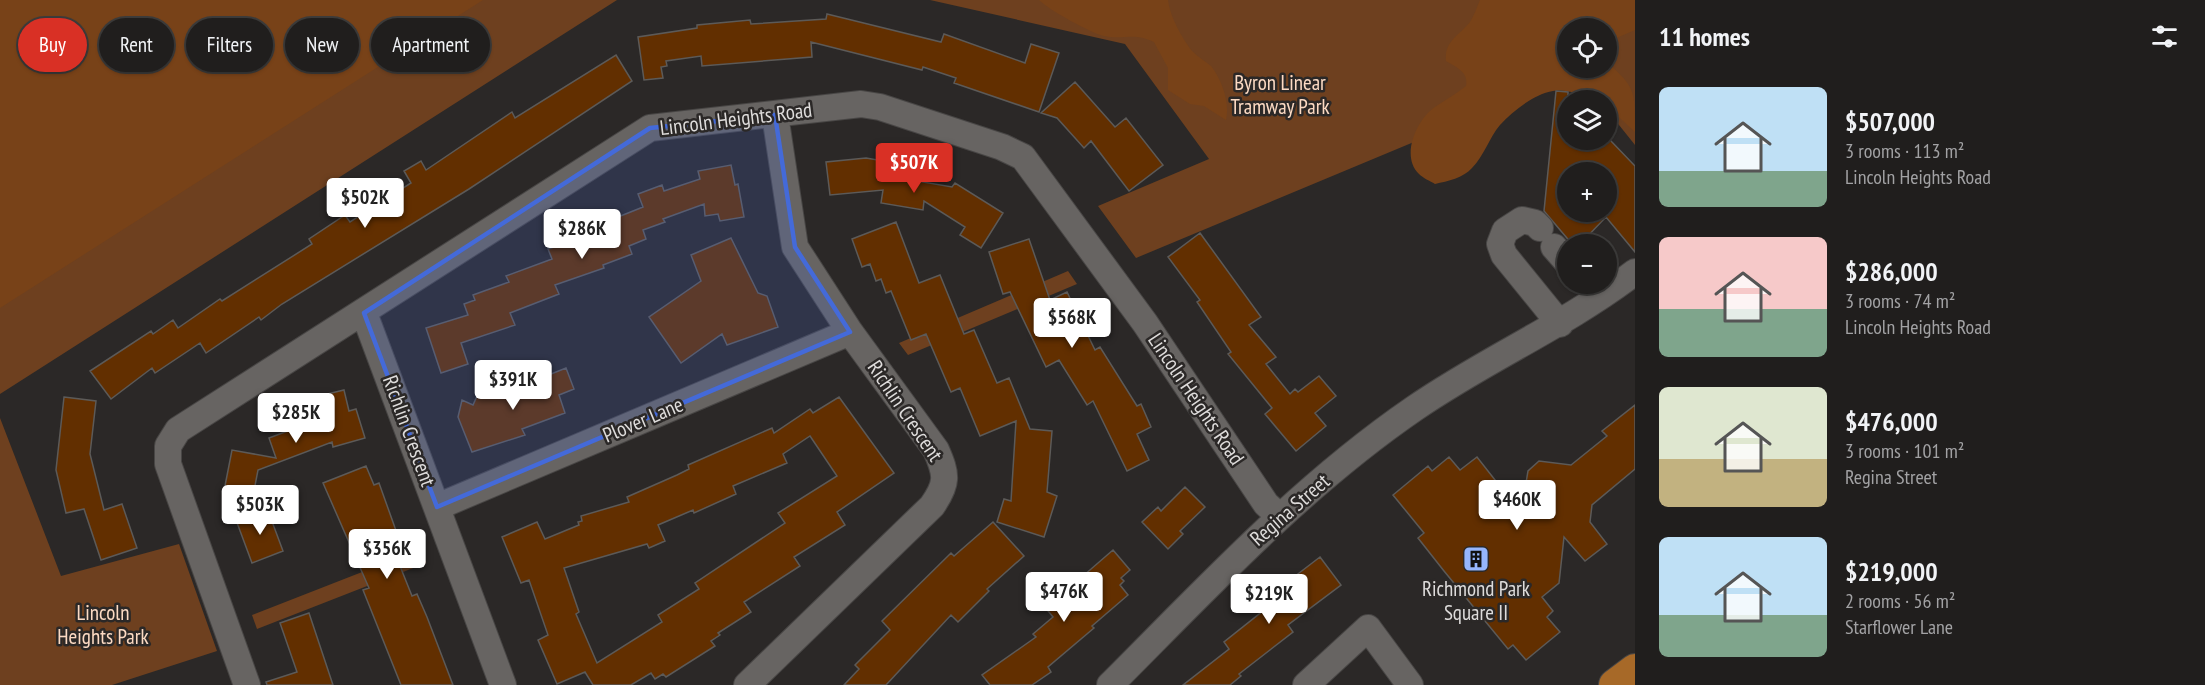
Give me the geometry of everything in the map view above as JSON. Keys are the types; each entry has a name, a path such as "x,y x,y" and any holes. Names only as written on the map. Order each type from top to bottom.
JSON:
{"main road":[{"path":"1615,685 1635,670"}],"street":[{"name":"Lincoln Heights Road","path":"247,685 168,464 168,446 178,430 650,128 861,104 880,107 1002,147 1023,158 1145,323 1266,504 1279,516"},
{"name":"Richlin Crescent","path":"747,685 932,506 944,489 943,467 936,450 850,332 795,247 775,115"},
{"path":"1554,246 1534,223 1522,220 1505,231 1500,244 1504,255 1560,324"},
{"name":"Regina Street","path":"1617,280 1635,272"},
{"name":"Regina Street","path":"1110,685 1279,516 1400,419 1461,379 1560,324 1589,294"},
{"name":"Richlin Crescent","path":"364,313 503,685"},
{"name":"Plover Lane","path":"437,507 850,332"},
{"path":"1306,685 1368,628 1410,685"}],"highlighted area":[{"path":"775,115 795,247 850,332 437,507 364,313 650,128"}],"green space":[{"path":"448,0 617,0 0,394 0,293 338,72 359,72 359,58 371,50 371,72 490,72 490,18 420,18"},
{"name":"Byron Linear Tramway Park","path":"930,0 1635,0 1635,145 1617,122 1617,90 1595,90 1581,78 1617,78 1617,18 1557,18 1557,78 1567,78 1136,258 1098,206 1209,159 1125,44"},
{"path":"1068,271 1077,284 908,355 899,343"},
{"name":"Lincoln Heights Park","path":"0,418 61,576 179,544 217,651 112,685 0,685"},
{"path":"421,549 426,563 257,629 252,615"}],"shaded area":[{"path":"0,0 483,0 455,18 371,18 371,71 0,308"},
{"path":"1039,0 1168,0 1174,20 1184,40 1192,51 1211,66 1219,78 1226,99 1226,120 1204,106 1190,104 1168,90 1168,68 1154,42 1141,37 1111,37 1098,34 1080,26"},
{"path":"1480,0 1635,0 1635,30 1617,38 1617,18 1557,18 1557,78 1617,78 1617,72 1628,84 1634,98 1635,132 1617,115 1617,90 1557,90 1531,99 1517,109 1496,130 1476,163 1464,174 1435,184 1421,175 1413,166 1411,158 1413,138 1428,113 1466,86 1466,77 1458,68 1446,61 1446,54 1453,39 1470,22"}],"building":[{"path":"827,14 941,42 944,34 1025,63 1031,44 1059,53 1039,112 954,83 956,78 923,67 922,70 811,42 812,57 702,66 701,56 666,61 667,66 661,67 663,78 644,80 638,37 697,28 697,25 750,20 751,24 826,19"},
{"path":"616,55 632,81 469,189 282,304 261,320 259,317 206,353 200,343 155,373 152,368 111,399 90,371 151,331 153,334 173,320 178,328 220,299 222,301 312,244 309,239 345,215 350,222 411,183 404,171 421,161 426,170 512,112 515,118"},
{"path":"1075,82 1115,127 1126,118 1163,165 1129,191 1091,141 1084,148 1057,118 1041,113"},
{"path":"1556,91 1557,150 1617,150 1617,147 1635,166 1635,252 1610,222 1617,222 1617,162 1557,162 1557,222 1601,222 1590,234 1564,234 1544,211"},
{"path":"866,158 907,165 906,175 912,176 911,180 952,187 955,183 1003,213 981,248 960,235 965,227 924,201 923,210 881,203 883,190 830,195 826,162"},
{"path":"731,165 735,185 738,184 744,217 720,221 718,214 705,216 704,204 663,219 665,222 643,230 646,239 629,246 632,254 603,265 604,268 555,285 559,294 510,313 515,325 461,343 468,364 441,373 426,328 468,315 464,304 475,300 473,295 509,282 506,276 552,259 548,249 595,233 593,227 643,207 638,194 662,185 664,191 700,179 698,171"},
{"path":"896,222 919,283 940,275 964,334 974,330 997,383 1009,378 1030,429 1052,431 1047,492 1057,496 1044,537 997,522 1004,499 1011,501 1016,421 980,436 960,388 951,392 926,334 911,340 891,291 886,293 881,279 876,281 870,264 862,267 852,239"},
{"path":"1200,233 1261,317 1249,325 1276,357 1266,364 1290,394 1295,389 1298,392 1319,376 1336,396 1315,413 1326,426 1296,451 1265,414 1272,408 1228,354 1231,352 1197,302 1200,300 1168,257"},
{"path":"731,238 758,293 767,296 778,327 727,345 722,334 681,363 649,317 701,281 691,255"},
{"path":"1029,239 1050,300 1067,292 1095,350 1100,347 1137,406 1141,404 1151,427 1137,434 1149,460 1127,471 1093,401 1087,405 1059,360 1046,367 1010,292 1003,294 989,252"},
{"path":"566,368 574,389 559,395 565,413 522,429 525,435 472,452 458,417 462,400 473,405 478,394 493,398 522,389 521,386"},
{"path":"344,390 349,411 356,409 365,438 333,447 332,442 258,470 252,501 223,496 232,450 276,458 269,438 325,417 319,396"},
{"path":"64,397 96,401 90,454 104,510 122,504 137,548 101,560 84,509 66,513 56,470"},
{"path":"839,397 894,473 837,512 845,525 794,557 800,566 744,602 751,612 718,633 720,635 711,641 715,646 666,677 663,674 655,679 651,673 631,685 593,685 585,672 557,684 538,640 548,635 529,580 521,583 502,537 537,522 545,539 579,525 578,522 582,521 581,516 629,502 627,497 689,469 688,465 772,428 774,433 810,409 813,413","holes":["810,436 837,476 778,513 785,523 695,583 699,589 658,615 662,622 597,663 576,614 579,612 564,568 647,544 649,548 665,541 658,525 693,510 694,513 736,494 733,486 787,463 783,454"]},
{"path":"1635,405 1635,469 1592,505 1590,522 1607,544 1585,561 1564,537 1559,583 1542,597 1553,611 1547,617 1560,632 1526,660 1513,645 1508,649 1444,571 1418,538 1424,533 1393,495 1428,466 1432,471 1449,457 1460,470 1477,457 1521,513 1528,471 1539,461 1571,465 1607,436 1602,431"},
{"path":"366,466 374,485 379,483 404,553 396,556 412,596 417,594 453,685 401,685 363,590 369,588 323,483"},
{"path":"1185,487 1205,507 1180,531 1183,534 1168,549 1142,522 1158,507 1161,511"},
{"path":"267,508 283,551 252,563 236,520"},
{"path":"993,522 1024,556 987,589 989,591 958,622 951,615 886,685 844,685 859,669 855,665 890,630 882,621 951,553 954,556"},
{"path":"1113,550 1130,570 1121,578 1124,581 1120,585 1128,595 1048,667 1051,672 1032,685 990,685 982,675 1036,637 1033,634 1053,617 1040,601 1063,582 1068,589"},
{"path":"1320,557 1341,585 1288,625 1293,632 1239,674 1241,676 1230,685 1183,685 1229,649 1224,642 1278,599 1273,593"},
{"path":"309,613 333,685 267,685 266,682 297,672 280,623"}],"place":[{"name":"Richmond Park Square II","path":"1476,559"}]}
